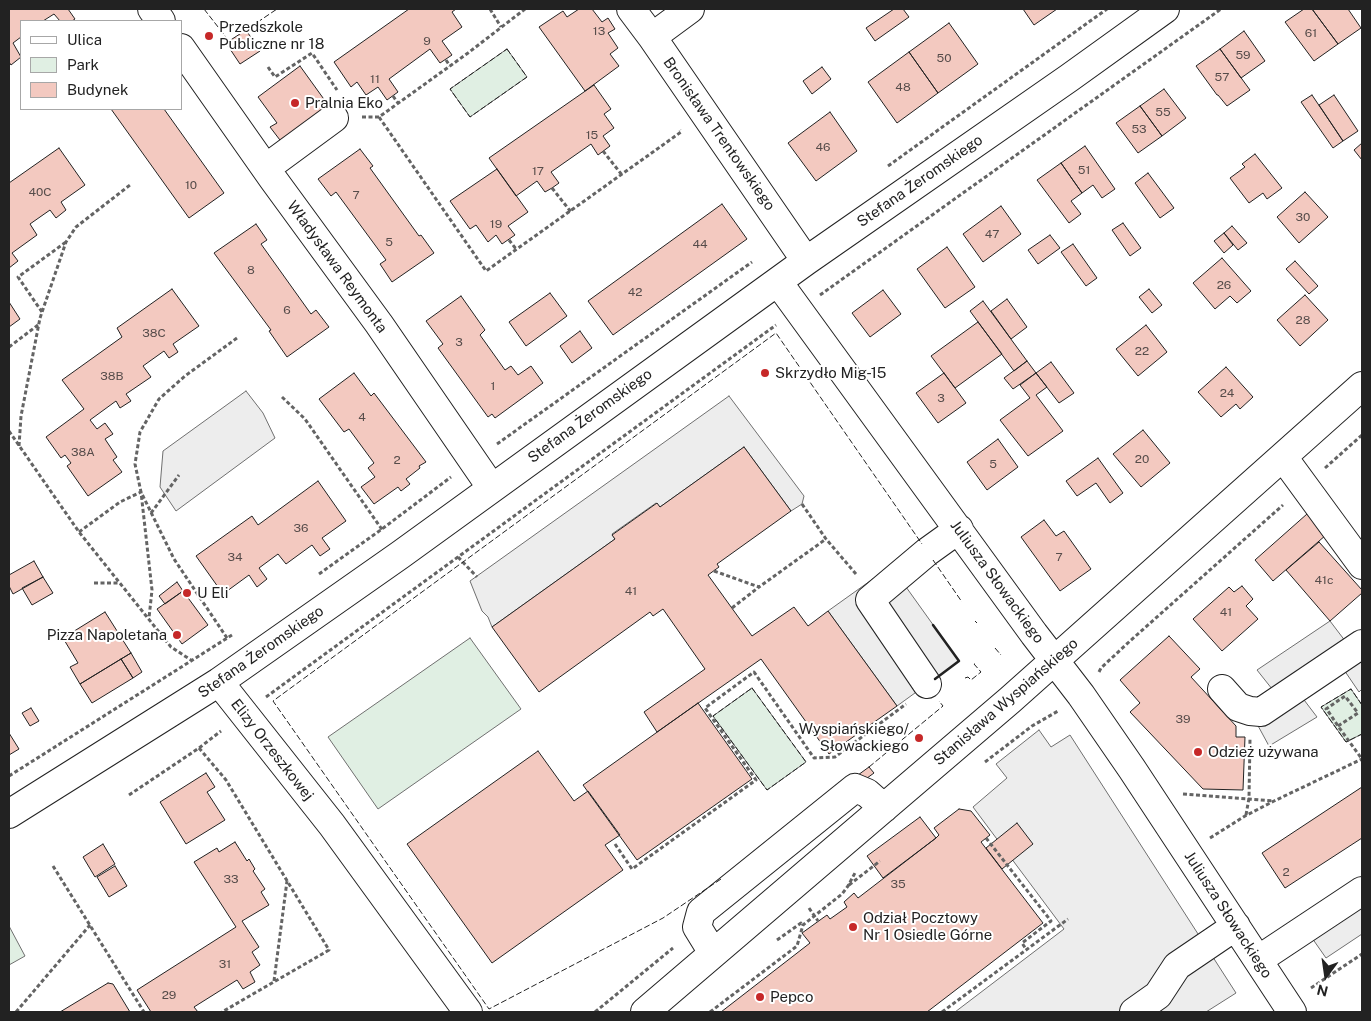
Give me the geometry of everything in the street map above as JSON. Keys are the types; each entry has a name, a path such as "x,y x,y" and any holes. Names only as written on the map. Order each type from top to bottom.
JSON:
{"street":[{"path":"152,9 160,20"},
{"name":"Bronisława Trentowskiego","path":"631,9 806,260"},
{"path":"652,37 690,9"},
{"name":"Stefana Żeromskiego","path":"9,814 219,682 400,554 806,260 1069,78 1165,9"},
{"name":"Władysława Reymonta","path":"182,49 379,324 491,487"},
{"path":"266,168 338,107"},
{"name":"Juliusza Słowackiego","path":"778,282 1034,634 1081,695 1236,926 1289,1009"},
{"name":"Stanisława Wyspiańskiego","path":"644,1012 1055,660 1362,386"},
{"path":"1283,457 1305,486 1354,535 1362,565"},
{"path":"925,681 870,600 959,529"},
{"path":"1222,689 1238,707 1250,712 1261,712 1362,644"},
{"name":"Elizy Orzeszkowej","path":"219,682 332,825 468,1012"},
{"path":"714,953 697,927 702,912 855,788 864,791 884,808"},
{"path":"1258,960 1362,891"},
{"path":"1134,1012 1158,995 1178,966 1236,926"}],"path":[{"path":"490,9 502,27"},
{"path":"379,117 525,9"},
{"path":"886,167 1107,9"},
{"path":"129,794 199,748 705,374 779,322 799,311 1220,9"},
{"path":"268,67 275,77 312,53 338,107 379,117 486,271 681,132 676,125"},
{"path":"446,60 450,66"},
{"path":"392,96 398,103"},
{"path":"603,151 622,175"},
{"path":"19,446 21,416 39,325 66,242 76,227 130,185"},
{"path":"552,188 571,212"},
{"path":"509,240 516,249"},
{"path":"42,313 18,277 66,242"},
{"path":"9,347 39,325"},
{"path":"149,619 152,590 141,492 135,464 140,432 159,399 185,376 237,338"},
{"path":"282,397 305,419 422,584"},
{"path":"9,431 79,532 171,647 219,682"},
{"path":"977,768 1032,726 1062,709 1081,695 1098,680 1102,668 1130,641 1362,435"},
{"path":"151,513 179,475"},
{"path":"79,532 120,502 141,492"},
{"path":"141,492 174,559 227,638"},
{"path":"802,504 826,539 876,596"},
{"path":"732,608 826,539"},
{"path":"458,557 477,577"},
{"path":"714,571 759,587"},
{"path":"94,583 120,583"},
{"path":"9,776 191,660"},
{"path":"615,844 632,869 756,780 705,708 754,672 814,758 835,757 905,706 925,681"},
{"path":"1203,842 1245,816 1362,759 1338,726 1326,709 1345,696 1358,713 1338,726"},
{"path":"1245,816 1249,798 1250,712"},
{"path":"199,748 226,780 329,950 222,1012"},
{"path":"1181,793 1274,801"},
{"path":"986,838 1050,921 1022,943 1026,949"},
{"path":"848,886 880,861"},
{"path":"710,1012 797,946 803,925 842,894 859,864"},
{"path":"53,866 144,1012"},
{"path":"274,982 287,881"},
{"path":"815,916 818,921"},
{"path":"942,1012 1068,919"},
{"path":"16,1012 90,925"},
{"path":"1289,1009 1362,954"}],"green space":[{"path":"507,49 527,77 470,117 450,89"},
{"path":"470,638 521,709 378,809 328,737"},
{"path":"752,688 806,762 767,790 713,716"},
{"path":"1351,689 1362,705 1362,734 1346,742 1321,707"},
{"path":"9,926 25,956 9,965"}],"shaded area":[{"path":"246,391 263,413 275,438 176,511 160,487 163,451"},
{"path":"729,396 804,496 802,504 791,511 744,447 660,507 656,503 612,534 615,539 492,627 488,617 482,611 470,581"},
{"path":"891,566 959,661 897,706 828,611"},
{"path":"1330,621 1352,650 1362,644 1362,689 1359,692 1338,661 1295,688 1317,717 1269,746 1250,711 1280,699 1257,670"},
{"path":"1039,730 1051,747 1070,735 1236,993 1206,1012 955,1012 1064,929 973,807 1007,778 996,764"},
{"path":"1362,891 1362,934 1326,958 1305,928"}],"building":[{"path":"9,9 68,9 75,19 74,20 59,20 54,14 45,20 20,20 20,38 13,43 20,58 11,65 9,62"},
{"path":"409,9 456,9 452,12 462,27 442,41 452,55 440,63 430,49 389,79 398,92 387,100 378,87 366,95 357,82 351,87 334,62"},
{"path":"579,9 592,9 602,22 608,18 615,29 608,33 618,48 610,54 619,66 585,91 539,27 563,11 567,17"},
{"path":"894,9 903,9 909,17 875,41 866,28"},
{"path":"1023,9 1057,9 1034,25"},
{"path":"1304,9 1312,9 1338,44 1314,61 1285,22"},
{"path":"1312,9 1348,9 1361,28 1338,44"},
{"path":"949,23 978,64 938,93 909,52"},
{"path":"246,30 260,51 240,64 226,43"},
{"path":"1244,31 1265,61 1241,78 1220,49"},
{"path":"1220,49 1250,90 1227,106 1196,66"},
{"path":"909,52 938,93 897,123 868,82"},
{"name":"Pralnia Eko","path":"300,66 331,109 283,144 270,127 277,123 258,97"},
{"path":"822,67 831,79 812,94 803,81"},
{"path":"594,85 611,109 604,114 614,128 603,136 610,146 598,155 591,144 551,172 559,183 552,188 545,192 537,181 516,196 489,158"},
{"path":"1164,89 1186,118 1162,136 1140,106"},
{"path":"1312,95 1343,141 1333,148 1301,102"},
{"path":"1334,95 1358,131 1343,141 1319,105"},
{"path":"1140,106 1162,136 1138,153 1116,123"},
{"path":"112,110 165,110 224,193 189,218"},
{"path":"830,112 857,151 816,181 788,143"},
{"path":"1362,143 1362,160 1354,150"},
{"path":"1085,146 1115,189 1102,198 1093,185 1082,193 1061,163"},
{"path":"59,148 85,185 61,202 66,210 56,218 50,210 30,224 37,235 12,253 18,261 9,268 9,183"},
{"path":"360,149 373,166 370,168 419,236 421,235 434,253 392,282 380,264 386,260 336,192 331,196 318,179"},
{"path":"1255,154 1282,188 1267,199 1263,193 1249,203 1230,178 1245,167 1242,164"},
{"path":"1061,163 1082,193 1071,201 1081,214 1069,223 1037,180"},
{"path":"497,169 528,212 508,226 515,235 502,244 496,235 488,242 476,225 470,229 450,201"},
{"path":"1148,173 1174,208 1160,218 1135,183"},
{"path":"1305,192 1328,217 1299,243 1277,217"},
{"path":"722,204 747,239 613,335 588,301"},
{"path":"1001,206 1021,234 983,262 963,234"},
{"path":"1123,223 1141,248 1130,256 1112,230"},
{"path":"256,224 267,240 261,244 311,314 316,310 329,327 287,357 269,331 271,330 214,253"},
{"path":"1232,226 1247,243 1238,250 1224,233"},
{"path":"1224,233 1233,245 1224,253 1214,241"},
{"path":"1050,235 1060,248 1038,264 1028,250"},
{"path":"1073,244 1097,278 1086,286 1061,252"},
{"path":"947,247 975,287 945,308 917,269"},
{"path":"1222,258 1251,291 1237,303 1230,296 1215,309 1193,283"},
{"path":"1295,261 1318,286 1309,294 1286,269"},
{"path":"172,289 199,326 173,344 178,352 169,358 164,351 143,366 151,377 126,394 131,401 120,408 116,401 90,420 97,429 105,423 113,434 105,439 117,457 113,460 122,472 88,496 67,466 71,463 65,455 61,458 46,437 84,409 62,380 122,337 117,328"},
{"path":"1149,289 1162,305 1152,313 1139,297"},
{"path":"883,290 901,314 870,337 852,313"},
{"path":"550,293 567,316 526,346 509,322"},
{"path":"1305,295 1328,320 1300,346 1277,320"},
{"path":"461,296 485,330 480,335 505,370 511,366 518,375 531,366 543,383 495,418 492,414 488,417 438,348 443,344 426,321"},
{"path":"1007,299 1027,327 1011,339 991,311"},
{"path":"983,301 1027,361 1014,371 970,311"},
{"path":"9,302 20,319 9,327"},
{"path":"978,322 1002,354 955,388 931,356"},
{"path":"1146,325 1167,352 1138,376 1116,349"},
{"path":"580,331 592,348 572,363 560,346"},
{"path":"1027,361 1036,373 1013,389 1004,378"},
{"path":"1051,362 1074,393 1059,403 1036,373"},
{"path":"1226,367 1253,397 1240,409 1236,404 1221,417 1198,392"},
{"path":"354,373 371,396 374,393 426,462 406,479 410,484 401,491 398,487 374,504 361,487 375,477 368,468 374,463 349,429 344,432 319,399"},
{"path":"944,373 966,403 938,423 916,393"},
{"path":"1036,373 1047,387 1036,395 1063,431 1028,456 1000,420 1030,398 1020,385"},
{"path":"1143,430 1170,463 1141,487 1113,454"},
{"path":"998,439 1018,467 987,490 967,462"},
{"path":"744,447 791,511 717,564 719,567 708,575 752,636 794,607 808,626 828,611 897,706 829,754 761,659 657,732 644,712 705,669 663,609 653,616 650,612 539,692 492,627 615,539 612,535 657,503 660,507"},
{"path":"1098,458 1123,493 1110,503 1096,483 1077,496 1066,481"},
{"path":"318,481 346,521 322,538 330,549 320,556 312,545 286,564 278,554 259,568 267,579 257,587 249,575 223,594 196,556 252,516 258,525"},
{"path":"1307,514 1326,535 1273,581 1255,560"},
{"path":"1044,520 1056,536 1064,531 1091,569 1060,591 1021,537"},
{"path":"1319,542 1362,590 1362,593 1330,621 1286,570"},
{"path":"34,561 43,577 13,594 9,586 9,575"},
{"path":"43,577 53,593 32,605 22,588"},
{"path":"177,582 183,591 165,604 159,596"},
{"path":"1242,586 1253,599 1246,606 1258,619 1222,651 1193,619 1229,587 1234,592"},
{"path":"183,591 208,625 182,644 157,609"},
{"path":"105,612 131,653 80,684 70,667 78,663 63,638"},
{"path":"1169,636 1200,669 1191,677 1236,726 1236,737 1245,737 1243,790 1203,789 1130,712 1140,703 1120,680"},
{"path":"131,653 142,672 133,678 121,659"},
{"path":"121,659 133,678 92,703 80,684"},
{"path":"698,703 752,779 637,860 583,785"},
{"path":"31,708 39,721 30,726 22,713"},
{"path":"9,733 19,749 9,755"},
{"path":"538,751 574,801 588,791 620,835 605,845 623,870 492,963 407,844"},
{"path":"869,767 874,773 863,781 858,775"},
{"path":"206,773 215,787 207,792 225,820 186,844 160,802"},
{"path":"1362,787 1362,838 1285,888 1262,853"},
{"path":"959,809 971,811 990,835 981,842 1043,923 927,1012 721,1012 810,943 802,933 827,915 830,919 847,907 844,902 854,893 858,898 936,838 939,835 934,828"},
{"path":"920,817 936,838 883,878 867,856"},
{"path":"1017,823 1033,844 1002,869 986,848"},
{"path":"235,842 247,861 249,859 255,869 253,871 265,889 261,892 269,905 242,921 259,947 252,952 260,965 250,972 255,982 243,989 237,980 194,1007 198,1012 151,1012 137,990 236,927 194,862 217,848 219,852"},
{"path":"103,844 115,864 95,877 83,857"},
{"path":"115,866 127,886 109,897 97,877"},
{"path":"108,983 113,984 130,1012 60,1012"}],"fence":[{"path":"204,9 230,40"},
{"path":"243,32 277,9"},
{"path":"507,49 527,77 470,117 450,89 507,49"},
{"path":"721,879 663,918 489,1009 273,701 776,333 922,544"},
{"path":"933,560 962,602"},
{"path":"995,648 1001,655"},
{"path":"965,678 968,677 971,680 981,672 974,664 976,662"},
{"path":"752,688 806,762 767,790 713,716 752,688"},
{"path":"1362,705 1351,689 1321,707 1346,742 1362,734"},
{"path":"869,767 943,706 939,701"}],"wall":[{"path":"933,625 959,661 935,679"}],"place":[{"name":"Przedszkole Publiczne nr 18","path":"209,36"},
{"name":"Pralnia Eko","path":"295,103"},
{"name":"Skrzydło Mig-15","path":"765,373"},
{"name":"U Eli","path":"187,593"},
{"name":"Pizza Napoletana","path":"177,635"},
{"name":"Wyspiańskiego/ Słowackiego","path":"919,738"},
{"name":"Odzież używana","path":"1198,752"},
{"name":"Odział Pocztowy Nr 1 Osiedle Górne","path":"853,927"},
{"name":"Pepco","path":"760,997"}]}
